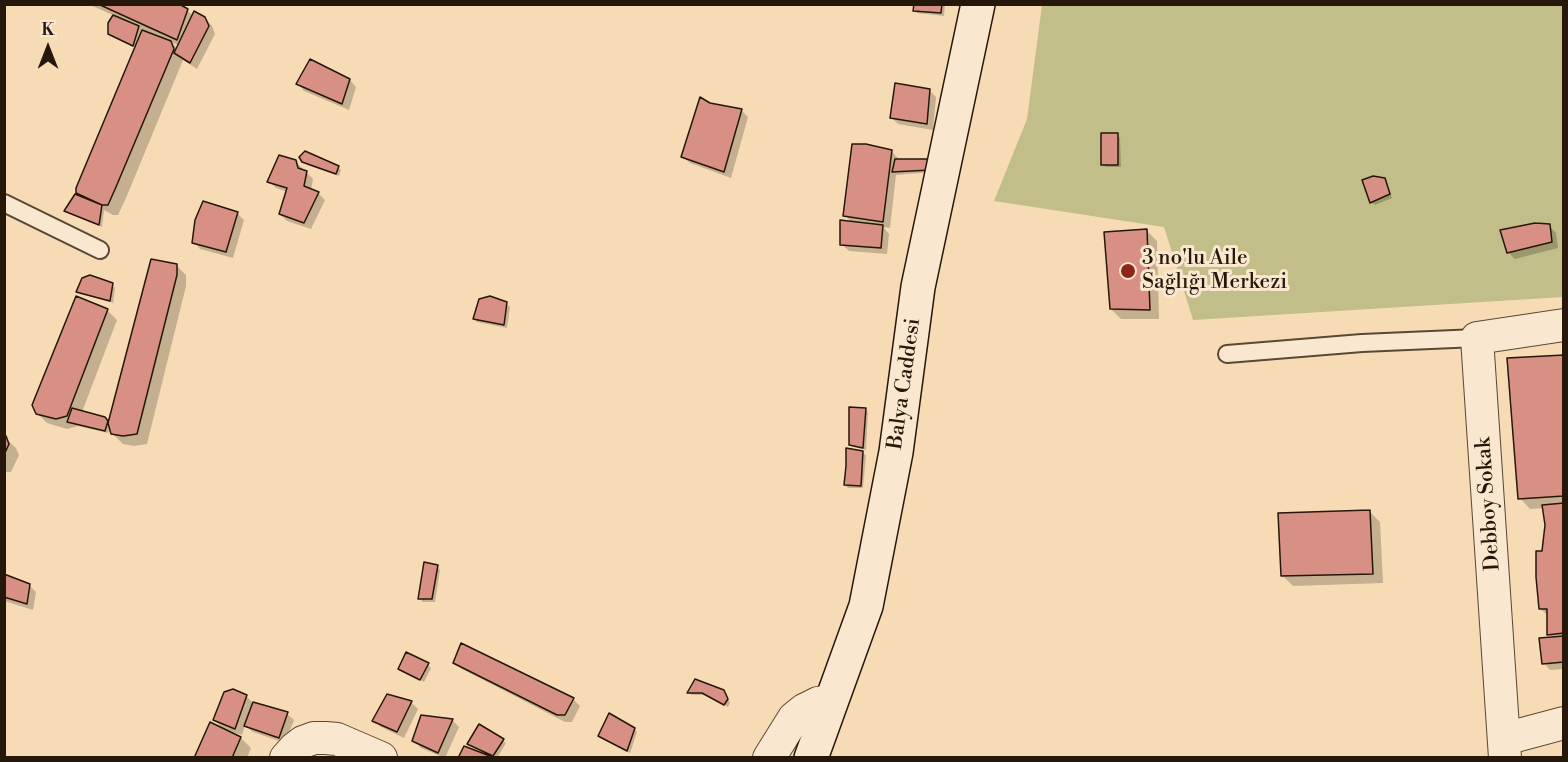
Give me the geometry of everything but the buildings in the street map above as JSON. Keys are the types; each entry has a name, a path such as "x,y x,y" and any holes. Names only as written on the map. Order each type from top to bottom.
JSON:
{"main road":[{"name":"Balya Caddesi","path":"811,758 866,606 896,452 918,286 978,4"}],"street":[{"path":"1477,338 1563,325"},
{"name":"Debboy Sokak","path":"1477,338 1505,748"},
{"path":"769,758 794,718 818,703 831,703"},
{"path":"1505,748 1563,723"},
{"path":"286,758 303,742 314,738 337,739 381,758"}],"lane":[{"path":"4,202 100,250"},
{"path":"1227,354 1362,343 1477,338"}],"shaded area":[{"path":"1042,5 1563,5 1563,297 1193,320 1164,227 994,201 1027,119"}],"place":[{"name":"3 no'lu Aile Sağlığı Merkezi","path":"1128,271"}]}
